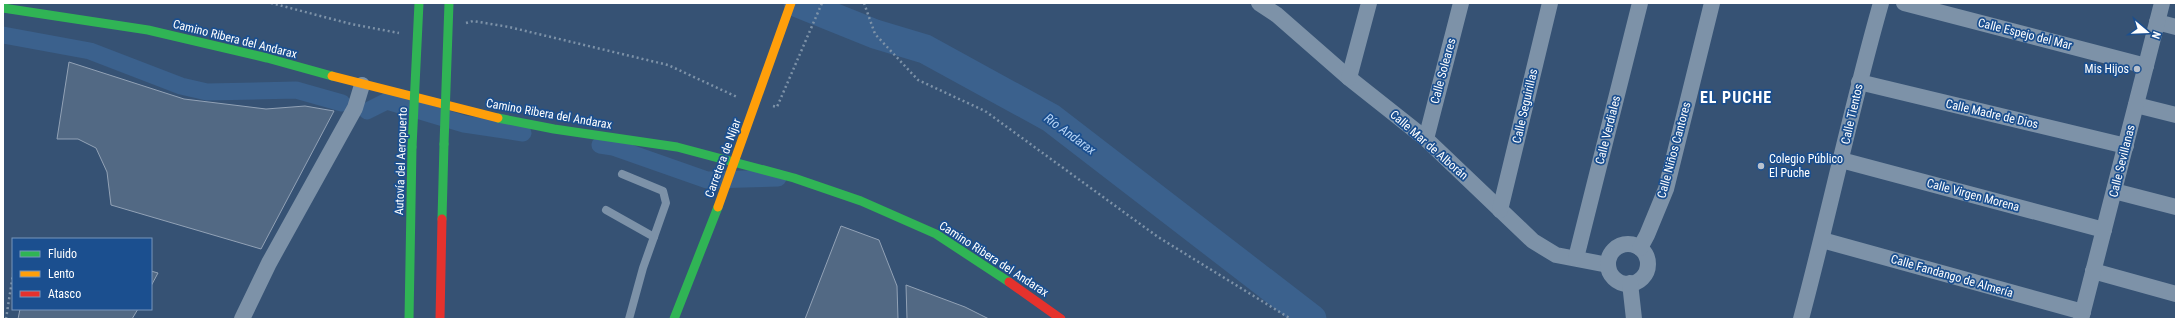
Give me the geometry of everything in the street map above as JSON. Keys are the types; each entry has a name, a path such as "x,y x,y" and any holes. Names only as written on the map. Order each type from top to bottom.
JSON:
{"main road":[{"name":"Autovía del Aeropuerto","path":"409,319 412,147 419,3"},
{"path":"440,319 449,3"},
{"name":"Carretera de Níjar","path":"674,319 718,207 791,3"},
{"name":"Camino Ribera del Andarax","path":"3,8 148,30 267,58 362,85 475,113 554,129 677,147 794,178 861,201 936,234 1024,292 1061,319"}],"street":[{"name":"Calle Mar de Alborán","path":"1259,3 1278,9 1349,78 1426,139 1533,242 1556,255 1608,265"},
{"path":"1349,78 1369,3"},
{"name":"Calle Soleares","path":"1426,139 1461,3"},
{"name":"Calle Seguirillas","path":"1500,210 1550,3"},
{"name":"Calle Verdiales","path":"1576,258 1640,3"},
{"name":"Calle Niños Cantores","path":"1640,248 1666,189 1712,3"},
{"name":"Calle Tientos","path":"1801,319 1822,240 1859,82 1881,3"},
{"name":"Calle Espejo del Mar","path":"1904,3 2146,66"},
{"name":"Calle Sevillanas","path":"2082,316 2162,3"},
{"path":"2157,22 2176,27"},
{"name":"Calle Madre de Dios","path":"1859,82 2126,146"},
{"path":"242,319 269,263 355,108 362,85"},
{"path":"2136,105 2176,115"},
{"name":"Calle Virgen Morena","path":"1841,160 2104,230"},
{"path":"2114,191 2176,207"},
{"name":"Calle Fandango de Almería","path":"1822,240 2082,316"},
{"path":"1629,244 1640,248 1646,256 1647,268 1640,279 1630,283 1621,282 1610,273 1608,265 1613,250 1620,245 1629,244"},
{"path":"2094,271 2176,294"},
{"path":"1630,283 1634,319"}],"lane":[{"path":"622,174 663,191 666,196 666,202 629,319"},
{"path":"606,210 654,237"}],"path":[{"path":"271,3 351,24 401,34"},
{"path":"770,105 777,107 822,3"},
{"path":"864,3 875,34 918,80 985,111 1158,237 1291,319"},
{"path":"458,26 473,21 509,27 668,66 743,98"},
{"path":"6,319 12,280"}],"building":[{"path":"69,62 184,99 266,109 305,106 334,111 261,249 111,205 107,172 96,148 78,139 57,139"},
{"path":"841,226 879,240 897,286 898,319 805,319"},
{"path":"152,271 158,273 152,284"},
{"path":"906,285 965,307 989,319 907,319"},
{"path":"20,310 137,310 132,319 18,319"}],"waterway":[{"name":"Río Andarax","path":"798,3 875,34 925,49 1051,118 1312,319"},
{"path":"3,35 90,51 181,86 207,92 296,90 342,103"},
{"path":"367,111 387,101 464,124 523,133"},
{"path":"600,145 613,147 707,180 778,178"}],"traffic: fast":[{"path":"412,147 419,3"},
{"path":"444,144 449,3"},
{"path":"3,8 148,30 267,58 332,76"},
{"path":"498,118 554,129 677,147 794,178 861,201 936,234 1009,282"},
{"path":"442,219 444,144"},
{"path":"409,319 412,147"},
{"path":"674,319 718,207"}],"traffic: slow":[{"path":"718,207 791,3"},
{"path":"332,76 498,118"}],"traffic: jam":[{"path":"440,319 442,219"},
{"path":"1009,282 1061,319"}],"place":[{"name":"Mis Hijos","path":"2137,69"},
{"name":"Colegio Público El Puche","path":"1761,166"}],"district":[{"name":"EL PUCHE","path":"1736,97"}]}
